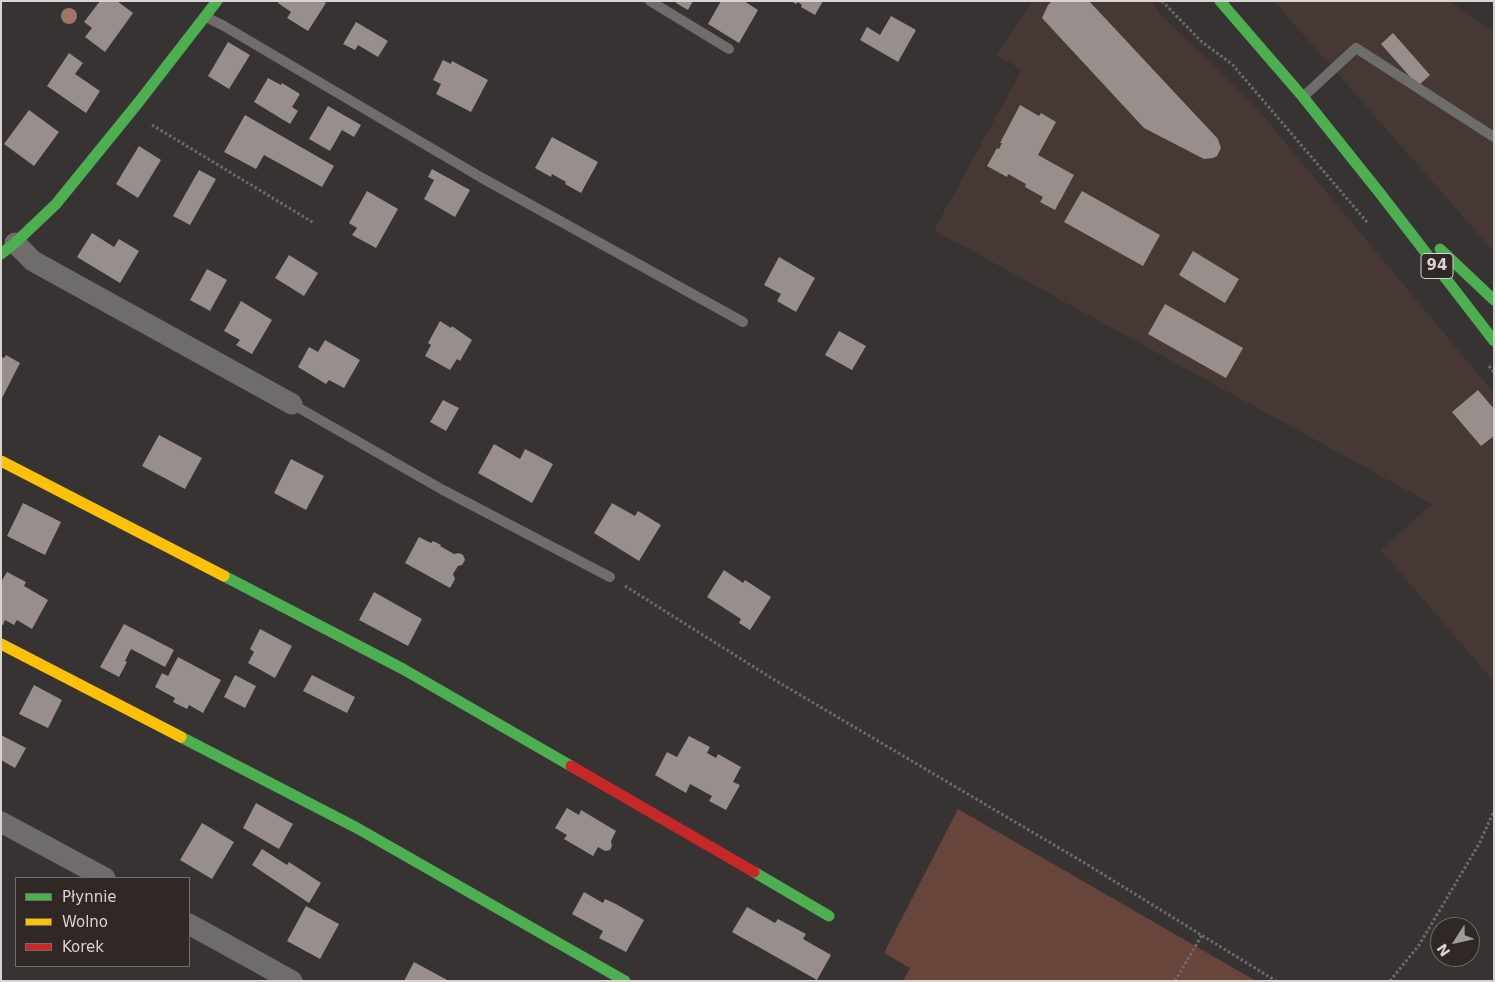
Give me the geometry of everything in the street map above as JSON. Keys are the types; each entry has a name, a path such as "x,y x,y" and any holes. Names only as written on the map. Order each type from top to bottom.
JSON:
{"street":[{"path":"217,1 56,204 8,245 33,261 292,404"},
{"name":"94","path":"1220,1 1302,97 1379,192 1494,341"},
{"name":"94","path":"1379,192 1494,300"},
{"path":"1,461 403,669 829,916"},
{"path":"1,644 357,828 625,981"},
{"path":"1,822 103,877"},
{"path":"190,925 292,981"}],"lane":[{"path":"650,1 729,48"},
{"path":"205,17 482,178 744,322"},
{"path":"1302,97 1356,48 1494,137"},
{"path":"292,404 443,490 610,576"}],"path":[{"path":"1162,1 1202,42 1232,64 1373,229"},
{"path":"130,112 314,223"},
{"path":"1487,365 1494,372"},
{"path":"610,576 773,679 1088,865 1276,981"},
{"path":"1390,981 1418,945 1479,844 1494,810"},
{"path":"1175,981 1202,935"}],"shaded area":[{"path":"1033,1 1151,1 1162,16 1254,105 1494,393 1494,682 1381,550 1432,504 934,230 1022,70 997,55"},
{"path":"1274,1 1450,1 1494,32 1494,252"},
{"path":"958,809 1256,981 903,981 910,968 884,953"}],"building":[{"path":"100,1 117,1 133,13 105,52 85,37 92,28 84,22"},
{"path":"279,1 322,1 326,3 308,31 287,18 291,12 278,3"},
{"path":"677,1 693,1 688,10 676,3"},
{"path":"721,1 744,1 758,10 739,43 708,24"},
{"path":"791,1 823,1 815,15 801,7 802,5 798,2 796,4"},
{"path":"1052,1 1089,1 1218,139 1221,148 1217,156 1204,159 1144,128 1042,18"},
{"path":"891,16 916,30 898,62 860,40 867,27 880,35"},
{"path":"356,22 388,41 378,57 358,45 355,50 343,44"},
{"path":"1393,33 1430,75 1418,86 1381,44"},
{"path":"228,42 250,55 229,89 208,76"},
{"path":"69,53 83,63 75,74 100,91 86,113 47,86"},
{"path":"443,60 451,64 452,61 488,80 471,112 436,94 441,84 433,80"},
{"path":"268,78 281,85 282,83 300,94 292,107 298,111 290,124 254,102"},
{"path":"1020,105 1039,116 1041,113 1056,122 1038,155 1074,175 1055,210 1040,202 1043,197 1025,187 1026,184 1008,174 1007,177 987,166 997,148 999,149 1002,143 1000,143"},
{"path":"328,106 361,125 354,137 342,130 330,151 309,139"},
{"path":"29,110 59,132 34,166 4,144"},
{"path":"245,115 334,166 322,187 264,155 256,169 224,152"},
{"path":"552,137 598,162 581,193 552,174 551,177 535,168"},
{"path":"139,146 161,160 138,198 116,184"},
{"path":"432,169 470,190 455,217 424,199 434,180 428,177"},
{"path":"199,170 216,179 190,225 173,216"},
{"path":"367,191 398,209 376,248 352,235 357,228 349,223"},
{"path":"1082,191 1160,235 1143,266 1064,222"},
{"path":"92,233 114,247 119,239 139,251 120,283 77,257"},
{"path":"1193,251 1239,279 1225,303 1179,275"},
{"path":"289,255 318,273 304,296 275,278"},
{"path":"779,257 815,278 796,312 777,301 781,294 764,285"},
{"path":"207,269 227,280 210,311 190,300"},
{"path":"241,301 272,320 252,354 236,345 240,340 224,331"},
{"path":"1165,304 1243,348 1226,378 1148,334"},
{"path":"440,321 451,328 452,326 472,340 460,361 457,359 450,370 425,356 431,345 428,343"},
{"path":"839,331 866,346 852,370 825,355"},
{"path":"325,340 360,360 344,388 329,380 326,384 298,367 309,347 318,352"},
{"path":"6,355 20,363 1,400 1,357 4,358"},
{"path":"1478,390 1494,409 1494,436 1481,446 1452,412"},
{"path":"443,400 459,408 446,431 430,422"},
{"path":"159,435 202,458 185,489 142,466"},
{"path":"494,444 520,459 525,449 553,464 532,503 478,473"},
{"path":"291,459 324,476 306,510 274,493"},
{"path":"23,503 61,522 45,555 7,536"},
{"path":"612,503 635,516 638,511 661,525 639,561 594,533"},
{"path":"419,537 431,543 433,541 454,554 459,553 463,555 465,560 453,574 455,579 450,588 405,563"},
{"path":"724,570 743,583 745,580 771,597 750,630 739,623 741,619 707,597"},
{"path":"7,572 26,582 24,586 48,600 32,629 17,620 14,625 5,620 3,625 1,624 1,582"},
{"path":"374,592 422,619 408,646 359,620"},
{"path":"124,624 174,650 165,667 131,649 119,677 100,667"},
{"path":"260,629 292,646 275,678 248,663 254,652 250,649"},
{"path":"178,657 221,680 203,713 189,705 187,709 173,702 175,698 155,687 162,673 168,676"},
{"path":"235,675 256,686 245,708 224,697"},
{"path":"312,675 355,697 347,713 303,691"},
{"path":"34,685 62,700 48,728 19,714"},
{"path":"1,735 26,748 15,768 1,760"},
{"path":"689,736 710,747 707,753 716,758 718,754 741,767 733,782 740,785 726,810 709,801 712,796 690,784 686,793 655,775 667,752 677,757"},
{"path":"256,803 293,824 279,849 243,828"},
{"path":"567,808 579,815 581,810 616,831 611,841 612,846 610,850 605,851 598,847 593,856 564,839 567,835 555,828"},
{"path":"202,823 234,842 212,879 180,860"},
{"path":"262,849 287,865 289,862 321,883 309,903 252,865"},
{"path":"584,892 603,903 605,899 616,904 644,920 626,952 599,938 603,931 572,914"},
{"path":"306,906 339,924 320,959 287,941"},
{"path":"747,907 775,923 778,919 806,934 803,939 831,955 817,980 732,932"},
{"path":"414,962 449,981 404,981"}],"traffic: fast":[{"path":"1,254 56,204 217,1"},
{"path":"1220,1 1303,97 1494,341"},
{"path":"1440,249 1494,300"},
{"path":"224,576 403,669 571,766"},
{"path":"181,737 357,828 625,981"},
{"path":"754,872 829,916"}],"traffic: slow":[{"path":"1,461 224,576"},
{"path":"1,644 181,737"}],"traffic: jam":[{"path":"571,766 754,872"}]}
